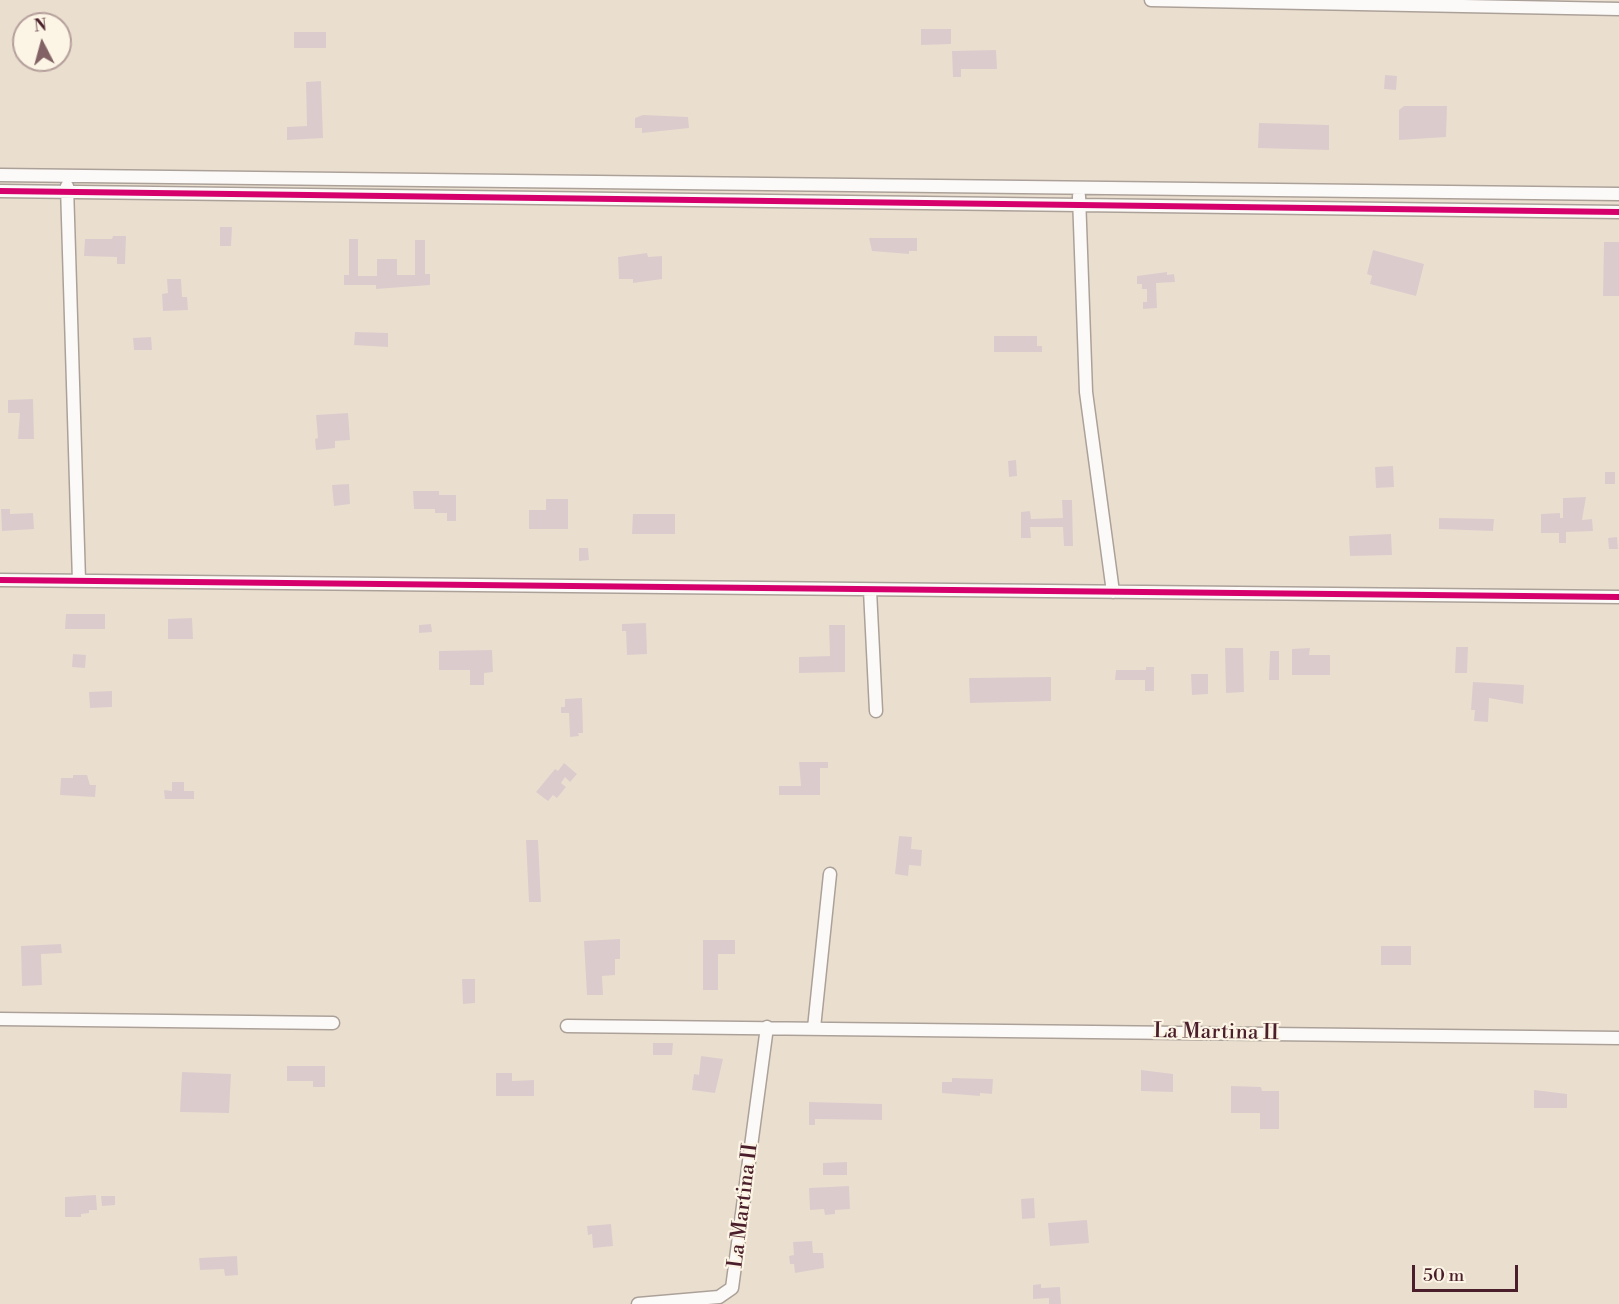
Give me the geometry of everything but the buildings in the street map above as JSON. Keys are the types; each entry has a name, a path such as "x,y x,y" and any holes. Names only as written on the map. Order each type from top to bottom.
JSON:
{"street":[{"path":"1151,0 1370,2 1619,9"},
{"path":"0,175 1619,194"},
{"path":"67,176 79,581"},
{"path":"1078,186 1086,392 1113,592"},
{"path":"0,191 1619,212"},
{"path":"0,580 1619,597"},
{"path":"870,590 876,711"},
{"path":"814,1028 830,874"},
{"path":"0,1019 333,1023"},
{"name":"La Martina II","path":"567,1026 1619,1038"},
{"name":"La Martina II","path":"638,1304 719,1297 732,1288 767,1027"}],"cycle path":[{"path":"0,191 1619,212"},
{"path":"0,580 1619,597"}]}
